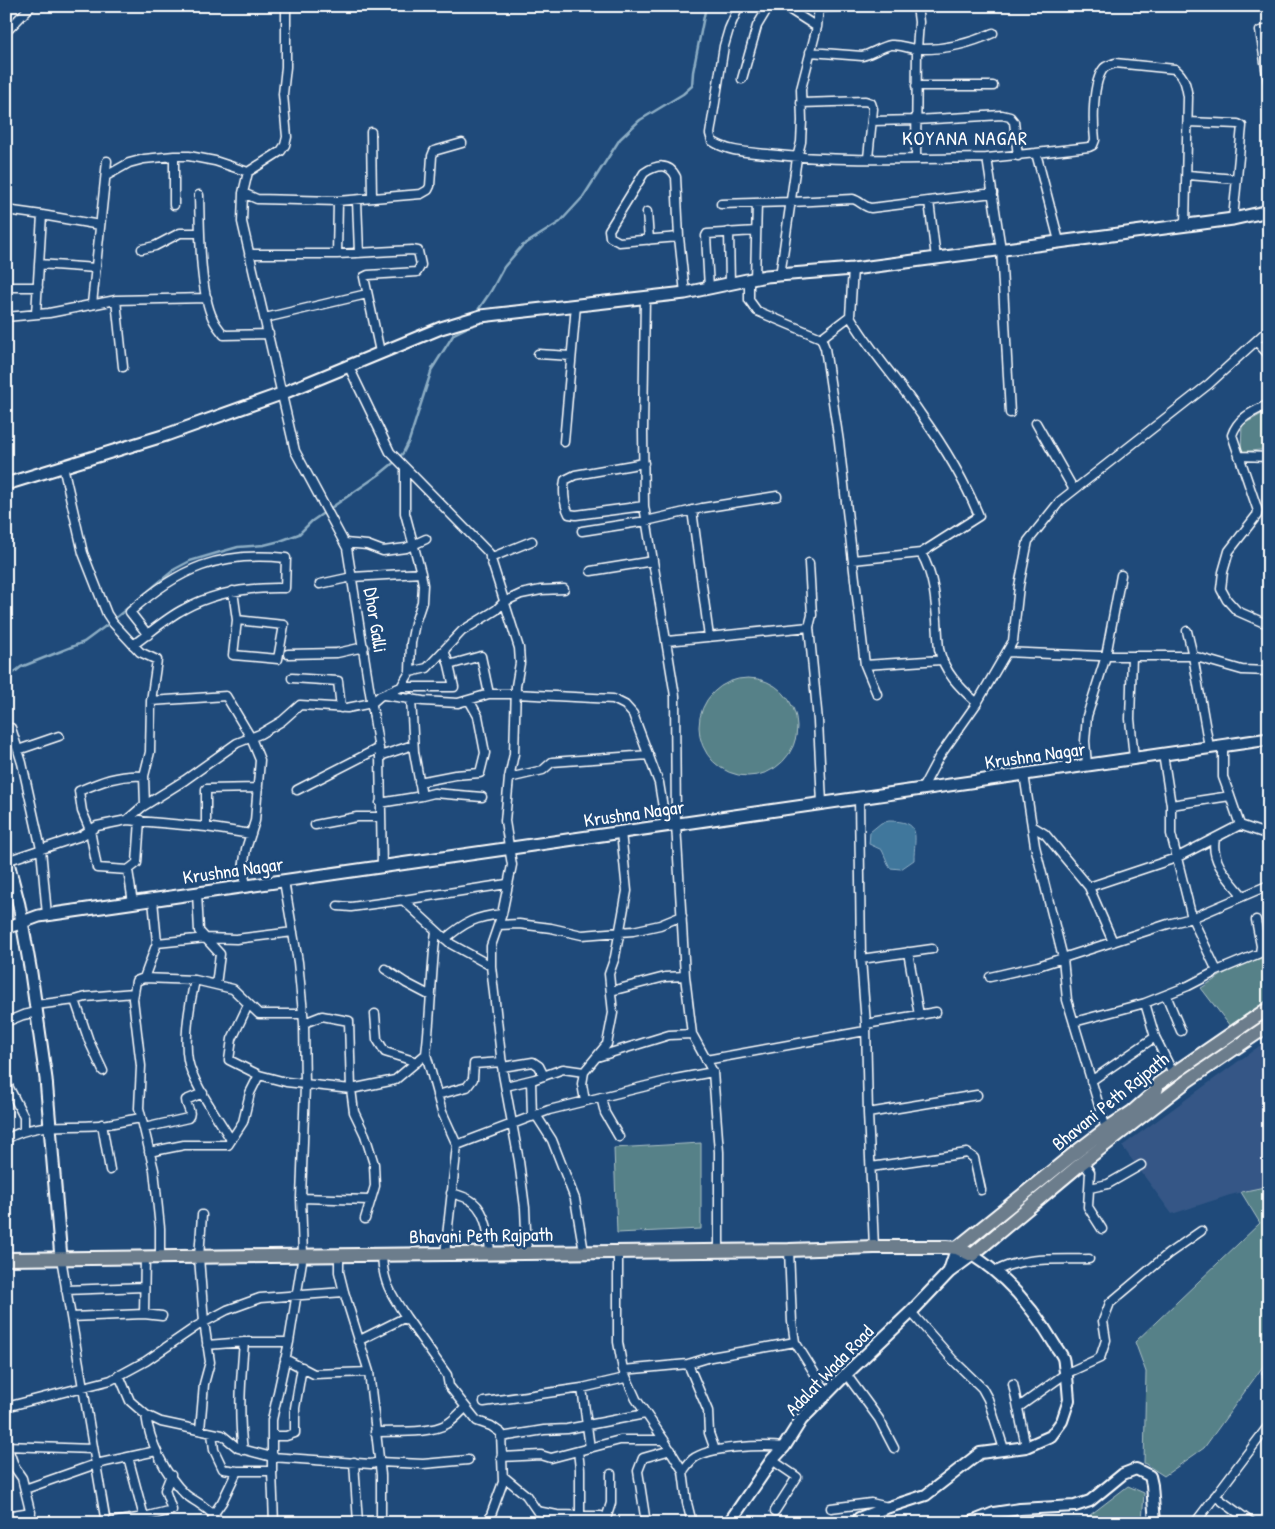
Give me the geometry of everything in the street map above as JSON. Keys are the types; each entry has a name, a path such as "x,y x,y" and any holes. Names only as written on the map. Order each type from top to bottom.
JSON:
{"main road":[{"path":"6,484 166,435 282,394 441,328 481,316 684,293 766,276 853,269 1233,219 1269,211"},
{"name":"Krushna Nagar","path":"6,928 39,916 1269,739"},
{"path":"7,857 22,922 46,1079 61,1258"},
{"name":"Bhavani Peth Rajpath","path":"957,1248 1106,1129 1132,1112 1156,1092 1158,1084 1172,1073 1269,1008"},
{"path":"1156,1092 1177,1082 1269,1015"},
{"path":"949,1272 1083,1162 1187,1081 1269,1025"},
{"name":"Bhavani Peth Rajpath","path":"6,1259 719,1251 874,1247 957,1248 972,1255"},
{"name":"Adalat Wada Road","path":"729,1523 772,1460 784,1447 800,1420 911,1312 949,1272 957,1248"}],"street":[{"path":"6,32 31,6"},
{"path":"106,176 129,163 144,159 174,156 189,156 215,161 248,172 281,151 287,137 283,94 286,67 286,6"},
{"path":"739,6 728,29 724,46 710,134 712,141 719,146 740,151 797,158 987,158 1089,147 1093,145 1095,140 1097,87 1101,73 1106,66 1115,63 1175,69 1182,74 1186,82 1188,97 1186,225"},
{"path":"742,79 757,26 768,6"},
{"path":"784,6 817,28"},
{"path":"780,276 801,135 801,89 817,28 819,7 858,6"},
{"path":"916,158 916,86 919,22 917,6"},
{"path":"1268,83 1260,31 1269,29"},
{"path":"810,52 862,56 869,55 881,47 890,45 917,49 962,45 978,41 993,33"},
{"path":"916,86 993,86"},
{"path":"801,102 865,101 871,104 873,109 868,158"},
{"path":"872,121 1002,115 1010,117 1014,122 1018,156"},
{"path":"1188,122 1238,124 1242,126 1233,219"},
{"path":"371,132 372,198"},
{"path":"244,193 257,199 338,201 421,194 430,186 434,150 462,143"},
{"path":"1036,153 1059,242"},
{"path":"174,156 174,205"},
{"path":"987,158 1001,249 1010,413"},
{"path":"92,304 107,161"},
{"path":"679,237 619,242 613,240 609,234 644,173 653,167 670,168 676,178 684,293"},
{"name":"Dhor Galli","path":"248,172 242,222 295,450 347,548 379,752 382,866"},
{"path":"1188,174 1236,179"},
{"path":"721,204 853,198 866,207 871,208 993,193"},
{"path":"200,195 200,233 207,298 213,319 224,335 269,334"},
{"path":"357,200 359,253"},
{"path":"337,254 338,201"},
{"path":"929,201 936,258"},
{"path":"757,203 749,300 757,312 821,338 825,348 865,665 877,694"},
{"path":"6,210 100,225"},
{"path":"647,212 649,240"},
{"path":"36,314 42,216"},
{"path":"708,288 706,236 710,233 756,231"},
{"path":"729,232 730,284"},
{"path":"142,250 155,246 180,233 200,233"},
{"path":"249,254 337,254 418,251 421,265 419,270 413,274 364,276 380,352"},
{"path":"39,264 96,268"},
{"path":"853,269 850,316 863,339 920,412 966,486 979,516 921,553 853,560"},
{"path":"6,287 38,287"},
{"path":"265,318 367,294"},
{"path":"645,297 644,506 675,696 671,825 682,916 684,976 692,1034 712,1072 719,1152 719,1251"},
{"path":"6,317 36,314 116,300 207,298"},
{"path":"116,300 123,366"},
{"path":"564,442 576,305"},
{"path":"821,338 850,316"},
{"path":"922,789 939,757 977,702 1013,641 1019,586 1028,542 1060,501 1209,384 1269,329"},
{"path":"1256,341 1269,355"},
{"path":"538,354 571,356"},
{"path":"348,365 390,452 489,552 519,648 520,663 516,694 514,754 509,778 505,821 512,865 502,914 491,946 491,966 502,1064 525,1208 527,1253"},
{"path":"1262,622 1237,611 1227,600 1221,589 1223,572 1229,551 1257,516 1258,511 1232,435 1235,427 1245,416 1269,404"},
{"path":"1036,423 1074,490"},
{"path":"1239,456 1269,457"},
{"path":"644,463 575,475 565,480 564,487 569,514 576,515 644,506"},
{"path":"63,466 83,553 107,614 140,652 157,660 151,701 150,752 144,776 145,805"},
{"path":"402,687 410,672 411,643 422,602 422,573 405,512 405,468"},
{"path":"582,531 777,496"},
{"path":"692,510 709,637"},
{"path":"344,543 367,545 383,551 406,548 426,539"},
{"path":"490,558 532,541"},
{"path":"921,553 928,565 932,578 941,660 959,687 977,702"},
{"path":"133,645 148,635 184,609 233,591 264,587 285,588 286,558 265,556 227,558 175,577 145,598 130,612 148,635"},
{"path":"591,571 653,561"},
{"path":"808,562 812,616 809,627 818,721 822,803"},
{"path":"320,584 352,578 422,573"},
{"path":"1086,765 1085,740 1087,716 1106,656 1121,575"},
{"path":"410,672 427,668 462,630 482,619 504,602 521,594 564,589"},
{"path":"233,591 237,620 233,655 278,659 284,625 237,620"},
{"path":"667,641 809,627"},
{"path":"1187,631 1194,656 1209,747"},
{"path":"288,654 337,653 364,647"},
{"path":"127,820 145,805 185,780 237,742 260,734 282,721 300,705 347,708 372,703 383,695 402,687 454,687 444,650"},
{"path":"1007,652 1106,656 1194,656 1242,670 1269,671"},
{"path":"449,665 481,656 490,694"},
{"path":"1132,656 1130,719 1134,758"},
{"path":"865,665 941,660"},
{"path":"292,678 338,681 341,708"},
{"path":"383,695 458,703 490,694 613,699 625,705 633,714 659,783 671,825"},
{"path":"151,701 226,696 251,738 260,760 255,821 246,849 243,869 246,886"},
{"path":"410,698 413,745 422,796"},
{"path":"419,782 455,775 480,773 485,753 478,716 469,700"},
{"path":"11,728 42,849 47,915"},
{"path":"18,750 59,736"},
{"path":"297,790 379,752 413,745"},
{"path":"1223,745 1223,777 1240,825"},
{"path":"1163,754 1171,804 1171,834 1176,858 1192,918 1217,971"},
{"path":"509,778 543,770 552,762 649,755"},
{"path":"1024,774 1035,846 1063,958 1067,1000 1106,1129"},
{"path":"140,820 137,863 128,870 97,868 90,830 82,811 78,792 106,779 132,775 144,776"},
{"path":"206,827 206,790 258,788"},
{"path":"380,803 434,793 482,797"},
{"path":"1171,804 1230,796"},
{"path":"858,797 861,959 874,1247"},
{"path":"315,825 357,817 380,816"},
{"path":"7,857 42,849 81,836 97,826 127,820 206,827 251,834"},
{"path":"1089,887 1176,858 1240,825 1269,835"},
{"path":"1032,826 1045,834 1089,887 1113,942"},
{"path":"585,1101 582,1084 584,1072 607,1044 614,1013 609,974 615,958 620,932 620,920 627,891 621,832"},
{"path":"1214,840 1213,848 1216,861 1242,896"},
{"path":"128,870 133,902"},
{"path":"274,1523 272,1420 289,1342 303,1256 301,1198 305,1085 304,1019 294,932 284,881"},
{"path":"338,906 403,900 507,884"},
{"path":"990,977 1063,958 1192,918 1269,885"},
{"path":"197,893 200,931 220,954 216,985"},
{"path":"144,978 157,943 153,900"},
{"path":"403,900 450,944 491,966"},
{"path":"445,939 459,927 481,916 502,914"},
{"path":"498,925 518,924 551,928 582,935 620,932 660,925 682,916"},
{"path":"1074,1022 1166,996 1217,971 1260,953 1261,946 1256,920"},
{"path":"436,931 426,1054 442,1112 457,1145 445,1254"},
{"path":"157,943 206,938 236,939 294,932"},
{"path":"861,959 932,949"},
{"path":"908,952 919,1015"},
{"path":"386,969 406,984 431,996"},
{"path":"611,990 665,977 684,976"},
{"path":"160,1257 160,1228 154,1170 139,1108 141,1066 132,999 136,980 144,978 195,980 233,989 259,1014 304,1019 322,1016 349,1021 354,1112 365,1135 374,1164 375,1186 365,1218"},
{"path":"195,980 191,996 188,1060 192,1074 232,1140"},
{"path":"6,1022 36,1008 86,997 134,993"},
{"path":"1166,996 1180,1031"},
{"path":"75,1000 89,1041 104,1071"},
{"path":"1145,1003 1155,1037 1172,1073"},
{"path":"248,1005 232,1039 229,1060 259,1075 305,1085 352,1089 395,1080 426,1054"},
{"path":"706,1060 936,1012"},
{"path":"375,1014 376,1039 385,1052 417,1062"},
{"path":"597,1057 669,1035 692,1034"},
{"path":"1091,1081 1155,1037"},
{"path":"437,1095 467,1087 472,1079 474,1064 533,1062 539,1066 544,1076"},
{"path":"506,1086 563,1069 584,1072"},
{"path":"457,1145 534,1116 585,1101 712,1072"},
{"path":"149,1152 184,1146 228,1146 243,1122 250,1094 259,1075"},
{"path":"531,1080 534,1116 552,1140 575,1199 584,1252"},
{"path":"6,1082 24,1117 24,1130"},
{"path":"144,1128 188,1118 190,1110 186,1100 203,1093"},
{"path":"868,1113 977,1096"},
{"path":"601,1097 605,1113 619,1137"},
{"path":"6,1139 24,1130 50,1125 102,1124 142,1118"},
{"path":"102,1124 110,1170"},
{"path":"870,1167 967,1153 974,1158 981,1190"},
{"path":"1083,1162 1090,1172 1088,1206 1102,1229"},
{"path":"1090,1188 1108,1184 1141,1165"},
{"path":"452,1193 474,1203 480,1210 489,1238 490,1253"},
{"path":"301,1198 370,1200"},
{"path":"200,1430 204,1384 210,1362 204,1322 199,1257 202,1215"},
{"path":"1018,1407 1065,1374 1100,1358 1106,1340 1103,1321 1110,1303 1168,1254 1201,1231"},
{"path":"789,1250 795,1342 827,1394"},
{"path":"618,1252 618,1342 624,1374 645,1414 683,1471 687,1503 692,1523"},
{"path":"382,1254 383,1268 390,1293 447,1375 449,1386 476,1421 500,1433 503,1482 488,1523"},
{"path":"339,1255 339,1272 344,1292 369,1372 379,1462 381,1523"},
{"path":"858,1523 859,1518 926,1495 980,1453 1026,1447 1051,1436 1062,1422 1069,1400 1063,1358 1044,1326 1022,1298 996,1271 972,1255"},
{"path":"144,1257 144,1314"},
{"path":"61,1258 106,1523 172,1510 165,1490 171,1475"},
{"path":"996,1271 1006,1265 1037,1260 1089,1259"},
{"path":"66,1290 144,1287"},
{"path":"6,1407 112,1380 146,1361 204,1322 228,1310 260,1298 344,1292"},
{"path":"911,1312 953,1360 982,1388 988,1399 1004,1449"},
{"path":"71,1318 144,1314 162,1316"},
{"path":"358,1341 406,1317"},
{"path":"208,1345 244,1342 289,1342"},
{"path":"244,1342 240,1393 240,1425 244,1450"},
{"path":"484,1402 582,1388 624,1374 688,1364 711,1357 795,1342"},
{"path":"285,1359 314,1374 369,1372"},
{"path":"688,1364 708,1411 709,1433 715,1450"},
{"path":"272,1436 286,1436 295,1432 295,1408 302,1367"},
{"path":"846,1374 878,1419 894,1448"},
{"path":"119,1375 130,1401 146,1415 160,1422 222,1436 238,1448 272,1457 371,1464 379,1462 423,1464 468,1460"},
{"path":"1013,1384 1026,1447"},
{"path":"582,1388 590,1448"},
{"path":"375,1432 440,1427 449,1423 465,1408"},
{"path":"501,1437 544,1430 567,1429 645,1414"},
{"path":"146,1415 148,1430 156,1451 171,1475 185,1493 212,1519 221,1523"},
{"path":"1195,1523 1266,1434 1269,1425"},
{"path":"212,1433 214,1450 223,1468 236,1471 272,1471"},
{"path":"501,1457 541,1455 551,1458 620,1440 664,1440"},
{"path":"33,1523 22,1478 15,1468 7,1446 93,1449"},
{"path":"683,1471 693,1459 710,1451 769,1446 784,1447"},
{"path":"646,1523 638,1470 643,1458 670,1450"},
{"path":"25,1489 96,1464 156,1451"},
{"path":"578,1451 580,1516"},
{"path":"128,1458 144,1517"},
{"path":"772,1460 797,1477 775,1511"},
{"path":"354,1462 358,1523"},
{"path":"969,1523 994,1513 1020,1509 1075,1506 1090,1501 1123,1474 1136,1468 1150,1476 1155,1523"},
{"path":"212,1519 236,1471"},
{"path":"605,1522 611,1503 611,1474"},
{"path":"503,1476 526,1495 537,1510 557,1515 601,1516 605,1522"},
{"path":"1215,1496 1252,1523"},
{"path":"831,1508 871,1503 888,1507"},
{"path":"6,1516 31,1512"},
{"path":"448,1523 466,1522"}],"shaded area":[{"path":"889,821 907,824 914,831 914,860 901,869 890,868 882,850 869,844 870,832 881,823"},
{"path":"1269,1039 1269,1186 1230,1195 1172,1214 1122,1146"}],"green space":[{"path":"1269,410 1269,449 1241,452 1242,425"},
{"path":"748,678 767,682 782,693 793,708 797,727 793,746 782,761 767,772 748,776 729,772 714,761 703,746 699,727 703,708 714,693 729,682"},
{"path":"1269,955 1269,999 1230,1026 1201,988 1246,960"},
{"path":"701,1143 701,1229 617,1233 614,1148"},
{"path":"1269,1186 1269,1358 1204,1448 1164,1476 1144,1463 1146,1372 1135,1342 1260,1223 1241,1192"},
{"path":"1128,1486 1144,1493 1142,1523 1048,1523 1085,1519"}],"waterway":[{"path":"476,313 504,267 522,246 560,222 583,197 620,139 640,120 683,94 692,86 706,6"},
{"path":"6,679 21,667 84,642 175,569 190,561 238,547 264,545 299,534 312,521 380,474 403,453 409,441 432,369 454,334 466,328 468,324"}],"district":[{"name":"KOYANA NAGAR","path":"965,137"}]}
